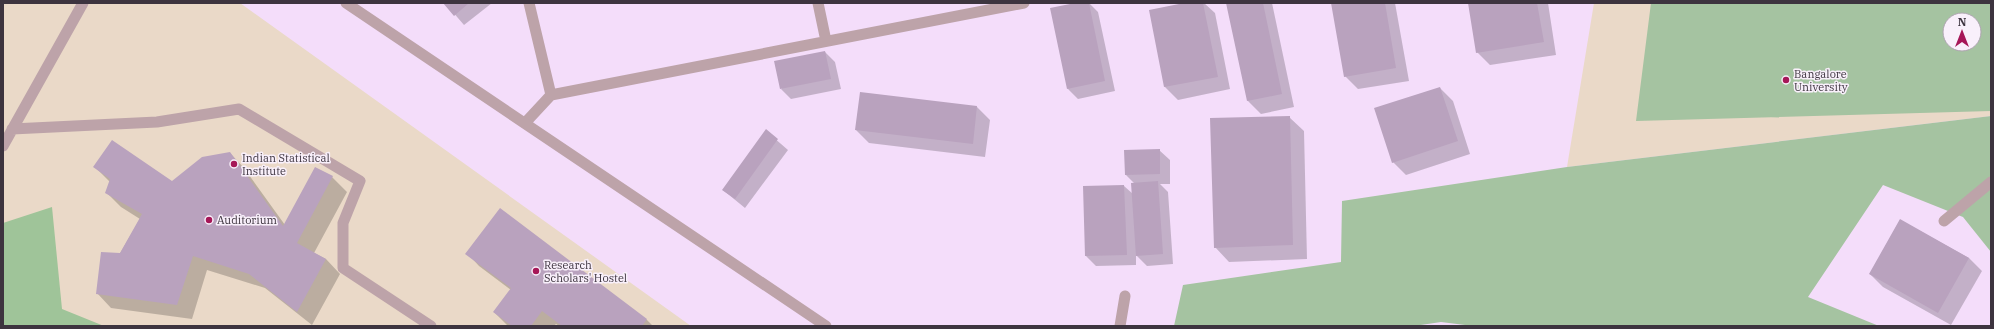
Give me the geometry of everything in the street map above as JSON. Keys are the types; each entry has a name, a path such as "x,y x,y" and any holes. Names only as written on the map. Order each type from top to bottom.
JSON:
{"street":[{"path":"3,146 83,3"},
{"path":"346,3 826,326"},
{"path":"529,3 551,95"},
{"path":"818,3 826,41"},
{"path":"525,124 551,95 1020,3"},
{"path":"12,129 157,122 239,109 360,180 343,222 343,268 431,326"},
{"path":"1944,221 1991,182"},
{"path":"1120,326 1125,296"}],"shaded area":[{"name":"Indian Statistical Institute","path":"3,3 240,3 691,326 3,326"},
{"name":"Bangalore University","path":"1594,3 1991,3 1991,116 1567,167"}],"green space":[{"name":"Bangalore University","path":"1651,3 1991,3 1991,111 1636,121"},
{"path":"1991,116 1991,252 1963,217 1883,185 1808,297 1879,326 1473,326 1441,322 1414,326 1174,326 1183,285 1341,262 1342,201 1567,167"},
{"path":"52,207 62,309 104,326 3,326 3,223"}],"building":[{"path":"443,3 469,3 454,16"},
{"path":"1075,3 1089,3 1105,81 1067,89 1050,8"},
{"path":"1184,3 1203,3 1218,77 1164,87 1149,10"},
{"path":"1226,3 1263,3 1282,94 1247,101"},
{"path":"1331,3 1385,3 1396,68 1344,77"},
{"path":"1468,3 1537,3 1544,42 1476,53"},
{"path":"825,51 831,79 780,89 774,61"},
{"path":"1440,87 1458,141 1392,163 1374,108"},
{"path":"860,92 977,106 973,144 855,130"},
{"path":"1290,116 1293,245 1214,248 1210,118"},
{"path":"766,129 778,139 735,199 722,190"},
{"name":"Auditorium","path":"112,140 172,181 202,157 230,152 283,226 315,167 333,176 297,243 326,259 297,312 249,274 193,256 177,305 96,294 101,252 120,253 142,214 105,193 110,179 93,167"},
{"path":"1160,149 1160,174 1125,175 1124,150"},
{"path":"1158,181 1163,254 1136,256 1131,183"},
{"path":"1124,185 1127,255 1085,256 1083,186"},
{"name":"Research Scholars' Hostel","path":"500,208 647,319 642,326 562,326 542,311 531,326 512,326 493,312 511,288 465,254"},
{"path":"1900,219 1969,258 1938,313 1869,274"}],"place":[{"name":"Bangalore University","path":"1786,80"},
{"name":"Indian Statistical Institute","path":"234,164"},
{"name":"Auditorium","path":"209,220"},
{"name":"Research Scholars' Hostel","path":"536,271"}]}
